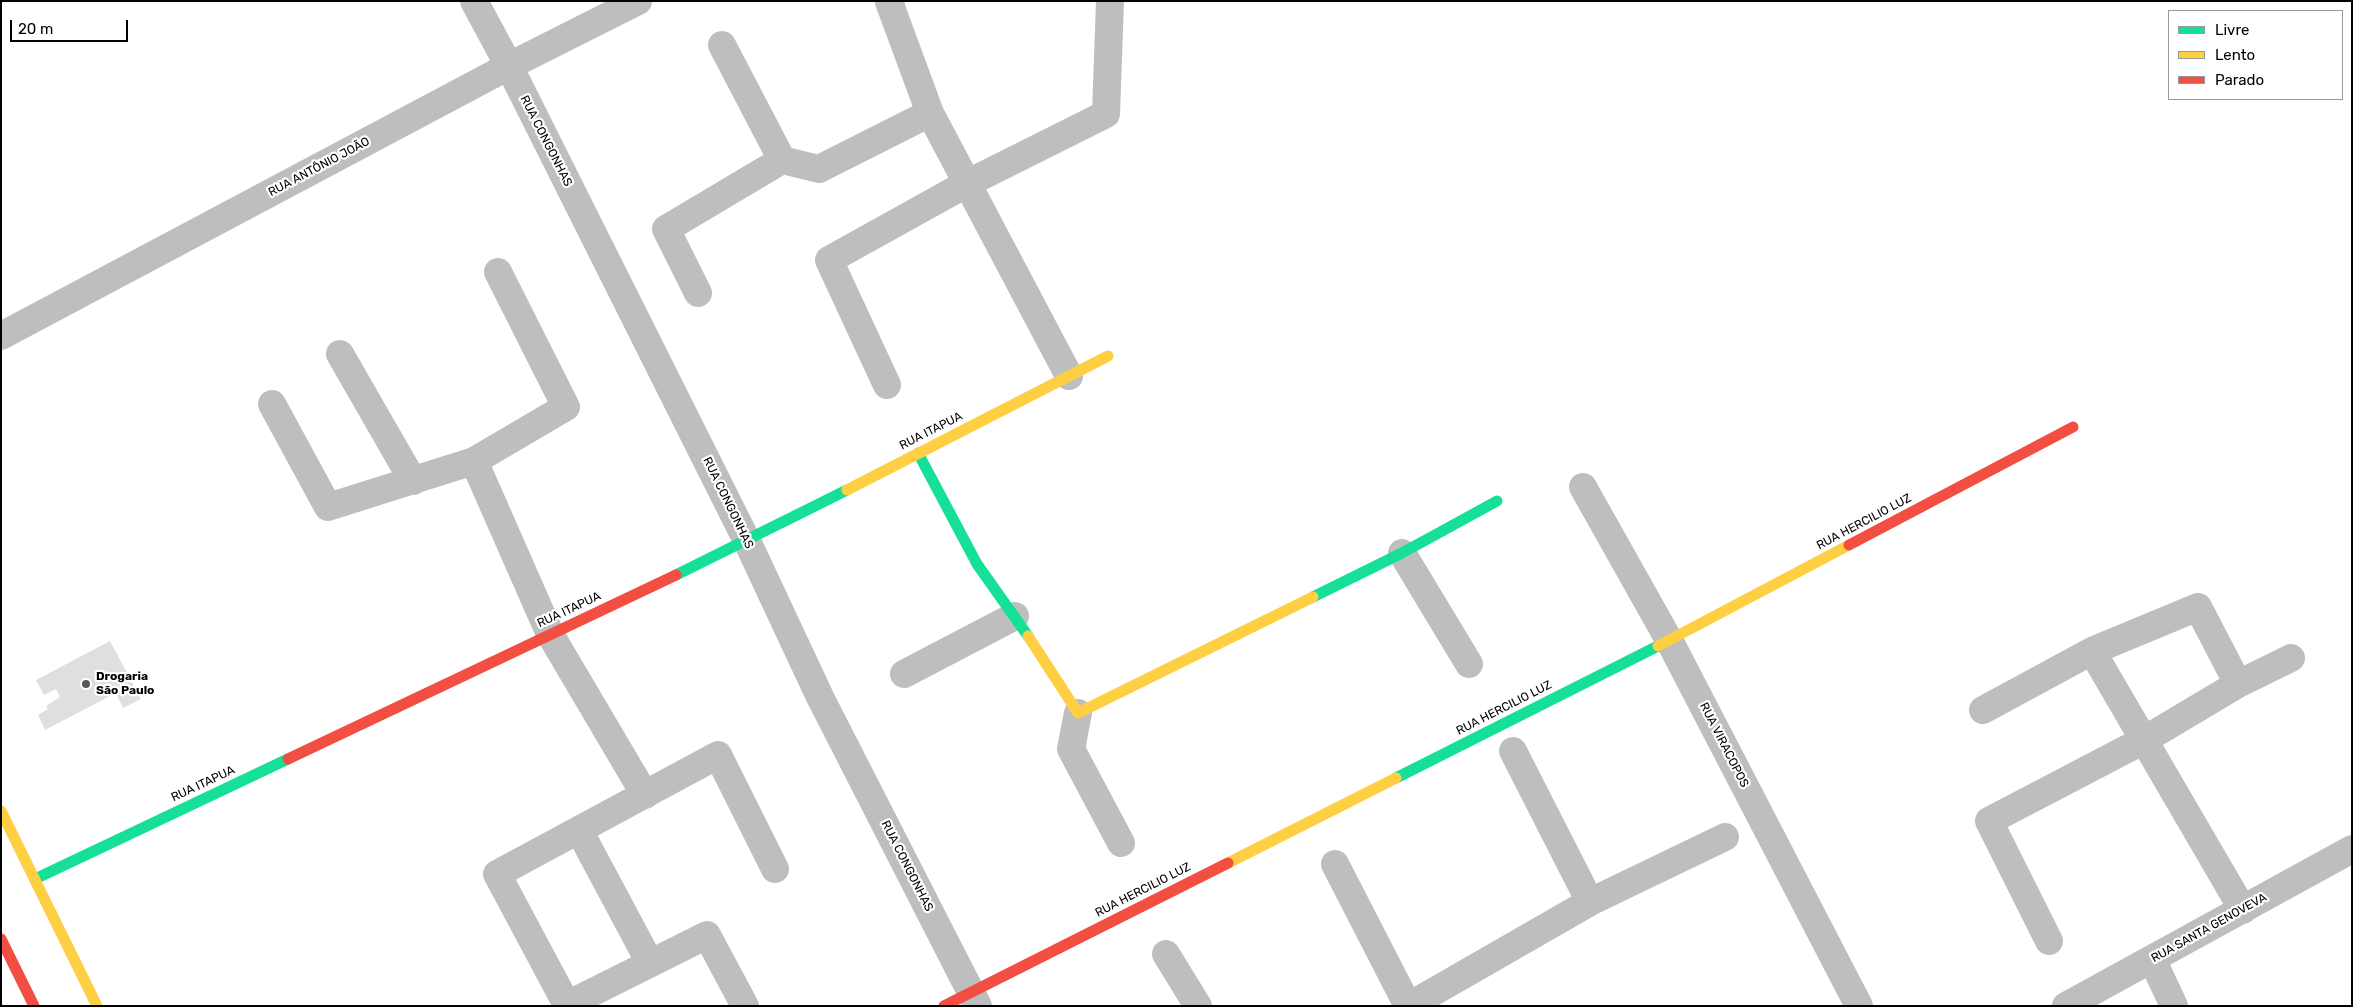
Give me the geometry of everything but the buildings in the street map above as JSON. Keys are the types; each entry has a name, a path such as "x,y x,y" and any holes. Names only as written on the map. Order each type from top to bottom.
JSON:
{"street":[{"name":"RUA CONGONHAS","path":"474,1 509,66 747,541 820,698 975,999"},
{"name":"RUA ANTÔNIO JOÃO","path":"1,336 509,66 638,1"},
{"path":"891,1 930,113 1069,376"},
{"path":"887,385 829,260 966,184 1106,114 1110,1"},
{"path":"722,45 782,160"},
{"path":"698,293 666,229 782,160 819,168 930,113"},
{"path":"272,404 328,507 474,461 566,407 498,272"},
{"path":"340,354 413,481"},
{"name":"RUA ITAPUA","path":"35,879 747,541 1108,356"},
{"name":"RUA HERCILIO LUZ","path":"944,1006 975,999 1669,640 2073,427"},
{"path":"918,453 977,564 1015,616 1078,713 1071,749 1121,843"},
{"path":"474,461 550,634 645,794"},
{"name":"RUA VIRACOPOS","path":"1583,487 1669,640 1859,1006"},
{"path":"1078,713 1402,553 1497,501"},
{"path":"1402,553 1469,664"},
{"path":"1982,710 2092,651 2198,607 2238,684"},
{"path":"904,674 1015,616"},
{"path":"2092,651 2243,910"},
{"path":"2049,941 1989,821 2144,740 2238,684 2291,658"},
{"path":"1513,751 1590,902"},
{"path":"745,1006 707,934 567,1005 497,874 718,755 775,869"},
{"path":"1,811 97,1006"},
{"path":"579,830 650,963"},
{"path":"1335,864 1408,1006 1590,902 1724,836"},
{"name":"RUA SANTA GENOVEVA","path":"2066,1006 2352,849"},
{"path":"1,939 34,1006"},
{"path":"1166,954 1198,1006"},
{"path":"2152,959 2174,1006"}],"traffic: fast":[{"path":"918,453 977,564 1028,636"},
{"path":"676,575 847,490"},
{"path":"1313,597 1402,553 1497,501"},
{"path":"1396,778 1658,646"},
{"path":"35,879 288,759"}],"traffic: slow":[{"path":"847,490 1108,356"},
{"path":"1658,646 1849,545"},
{"path":"1028,636 1078,713 1313,597"},
{"path":"1228,863 1396,778"},
{"path":"1,811 97,1006"}],"traffic: jam":[{"path":"1849,545 2073,427"},
{"path":"288,759 676,575"},
{"path":"944,1006 1228,863"},
{"path":"1,939 34,1006"}],"place":[{"name":"Drogaria São Paulo","path":"86,684"}]}
